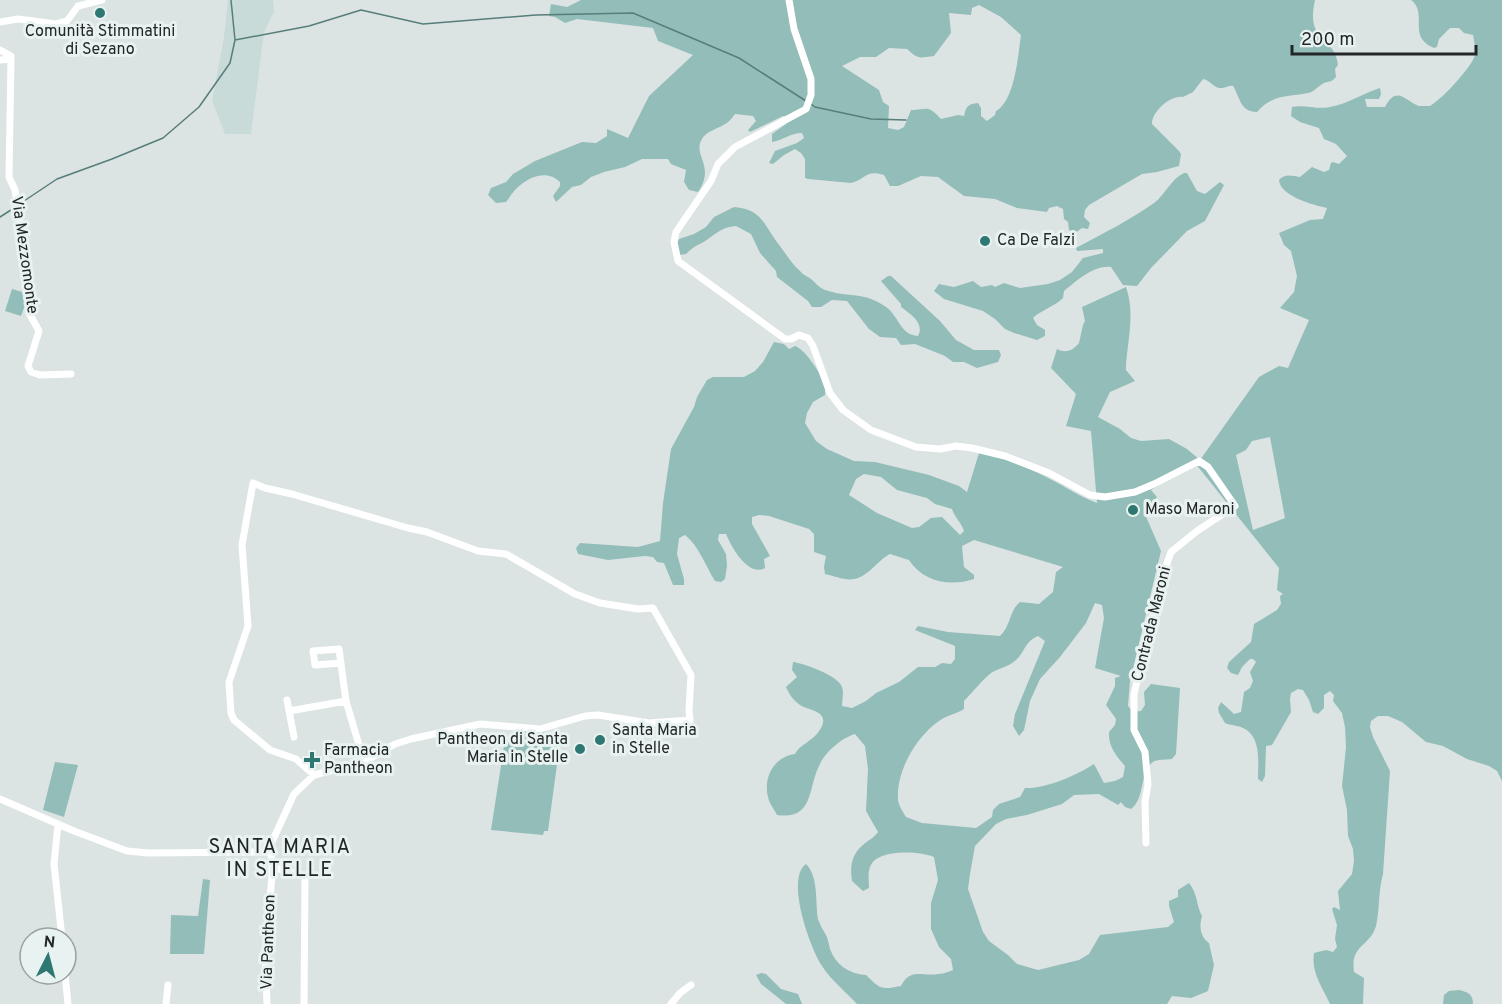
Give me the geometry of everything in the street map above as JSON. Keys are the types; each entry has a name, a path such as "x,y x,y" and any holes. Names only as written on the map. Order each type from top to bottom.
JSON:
{"street":[{"path":"0,22 18,20 56,24 68,21 78,6 102,0"},
{"name":"Contrada Maroni","path":"789,0 794,29 811,79 812,95 806,109 735,147 718,164 711,181 676,232 674,242 678,261 784,339 791,339 799,335 807,338 813,346 830,393 843,410 871,430 916,447 940,450 956,446 1005,456 1049,473 1090,495 1105,497 1135,492 1199,460 1208,467 1234,506 1171,552 1164,572 1134,694 1134,730 1145,752 1148,784 1145,802 1146,843"},
{"path":"0,50 11,56 11,59 0,60"},
{"name":"Via Mezzomonte","path":"11,59 9,177 15,190 31,295 29,313 39,331 28,366 31,372 40,375 71,374"},
{"path":"253,483 427,532 478,551 500,553 575,594 600,603 638,609 653,608 691,675 690,720 649,723 598,715 585,716 540,729 480,724 411,739 395,744 364,762 314,775 296,759 270,750 240,725 231,713 229,682 248,626 243,545 253,483"},
{"path":"341,663 346,700 364,762"},
{"path":"287,700 294,737"},
{"path":"289,711 346,700"},
{"name":"Via Pantheon","path":"267,1004 265,950 273,840 294,794 314,775"},
{"path":"0,799 127,851 271,852"},
{"path":"58,824 54,864 61,926"},
{"path":"272,867 305,876 304,1004"},
{"path":"166,1004 168,985"},
{"path":"671,1004 691,985"},
{"path":"66,986 68,1004"}],"shaded area":[{"path":"228,0 273,0 274,12 264,32 251,134 225,134 212,101 224,37"},
{"path":"581,0 1315,0 1314,24 1317,32 1332,48 1338,65 1335,69 1336,77 1332,81 1310,92 1275,99 1257,112 1244,107 1233,86 1219,88 1203,79 1193,92 1168,101 1155,114 1152,124 1181,154 1179,166 1142,174 1089,205 1084,217 1090,223 1088,229 1082,228 1075,233 1069,230 1063,209 1057,206 1049,208 1047,212 1017,208 995,199 964,196 938,177 921,176 898,186 890,186 884,175 878,173 870,174 851,183 805,178 805,159 795,149 773,164 769,163 775,151 804,138 802,133 798,133 772,142 772,134 786,124 787,117 783,116 750,132 748,130 756,121 753,116 735,114 726,123 706,134 700,145 705,175 698,192 689,190 684,182 686,170 671,164 668,159 642,159 625,167 591,177 581,185 572,187 556,202 553,196 560,182 543,175 525,182 506,202 496,203 488,195 491,188 506,182 513,174 535,161 582,142 596,143 607,136 607,129 628,138 649,96 693,55 658,41 653,28 577,19 565,23 549,16 551,4 567,7","holes":["979,5 1001,17 1021,35 1008,97 995,115 987,121 981,116 978,103 968,106 964,116 941,119 930,110 911,110 904,127 898,130 888,128 889,106 883,102 879,90 842,66 860,57 876,57 889,48 907,49 920,57 934,56 951,33 949,13 971,15 972,8"]},
{"path":"1411,0 1502,0 1502,781 1497,771 1489,766 1467,759 1443,746 1426,742 1402,722 1388,716 1378,716 1371,721 1373,737 1390,771 1383,874 1377,920 1373,933 1355,956 1354,972 1364,978 1363,1004 1330,1004 1318,979 1313,960 1314,953 1326,950 1333,952 1337,947 1335,939 1337,925 1332,909 1334,907 1340,910 1338,891 1352,874 1354,861 1353,849 1348,836 1347,810 1342,786 1346,747 1342,713 1333,701 1334,695 1330,691 1324,695 1324,708 1318,714 1313,712 1303,690 1298,689 1291,693 1291,712 1272,745 1266,746 1265,776 1262,782 1258,779 1258,754 1255,741 1248,731 1225,723 1218,708 1221,702 1234,714 1241,712 1244,692 1250,688 1253,681 1250,672 1256,662 1250,659 1238,675 1231,673 1227,668 1229,662 1251,642 1254,624 1277,610 1281,604 1280,596 1283,594 1277,590 1279,568 1195,463 1151,490 1157,497 1144,512 1161,551 1130,681 1128,706 1133,712 1141,711 1145,705 1144,692 1151,684 1180,688 1176,754 1172,759 1157,760 1149,766 1139,798 1131,809 1125,807 1121,802 1118,805 1099,794 1074,795 1062,804 1006,819 996,824 975,846 968,889 983,932 989,941 1017,964 1038,970 1079,960 1089,954 1100,935 1168,927 1174,922 1169,901 1178,897 1178,890 1189,883 1202,916 1201,931 1209,943 1214,965 1208,991 1191,998 1172,996 1167,1004 857,1004 826,971 811,945 799,898 800,872 806,864 813,876 818,919 836,960 849,971 866,975 878,986 889,988 901,986 913,975 940,974 953,970 951,959 939,947 931,929 931,903 938,880 934,857 919,853 882,856 871,865 868,876 869,888 863,891 852,881 851,866 856,853 878,832 866,811 868,769 865,746 855,734 826,754 816,773 804,807 798,813 777,815 769,802 767,782 769,775 781,759 795,754 814,736 823,722 818,712 800,705 787,690 786,687 797,677 792,670 793,662 812,667 834,679 842,687 842,706 852,708 899,682 918,667 935,667 942,663 951,664 955,659 955,646 915,630 918,626 948,632 1000,636 1020,602 1039,604 1053,592 1056,572 1063,567 974,540 962,546 964,567 974,575 974,579 956,582 938,581 922,573 909,560 890,554 859,578 844,579 825,574 826,556 814,552 814,534 809,529 759,515 752,517 752,524 770,556 764,559 765,568 759,570 747,565 736,553 726,534 719,534 718,540 726,554 727,566 725,579 721,582 715,581 698,550 685,535 679,538 677,554 684,585 673,585 664,563 657,562 653,557 608,560 578,554 576,548 580,543 638,547 660,541 671,449 697,397 707,380 713,377 744,377 755,371 774,342 784,344 789,349 795,346 799,348 813,363 825,385 825,395 813,402 805,423 816,441 827,449 854,461 875,462 929,475 959,486 967,492 979,453 1024,467 1097,503 1091,431 1066,426 1076,394 1051,368 1057,349 1069,350 1079,343 1085,321 1082,307 1126,287 1130,316 1126,370 1135,381 1110,392 1098,417 1131,438 1141,441 1169,439 1187,449 1200,460 1259,377 1279,366 1288,368 1309,320 1280,308 1294,292 1297,276 1291,251 1284,245 1279,233 1310,220 1323,219 1327,208 1291,195 1281,186 1279,180 1286,176 1300,177 1312,167 1324,172 1329,170 1331,163 1339,164 1347,156 1336,144 1324,139 1319,128 1300,122 1291,116 1292,107 1330,107 1380,88 1379,99 1365,99 1367,107 1385,107 1389,100 1398,96 1419,106 1430,106 1456,83 1473,60 1475,45 1473,35 1464,33 1459,28 1450,28 1439,39 1437,47 1434,48 1426,43 1419,31 1416,6","holes":["1270,437 1285,518 1253,530 1236,455 1246,450 1252,441","864,474 881,477 897,490 927,498 935,504 952,509 964,531 960,535 942,517 931,518 919,527 912,528 877,513 849,495 856,479","1095,603 1102,605 1104,618 1095,668 1121,676 1115,678 1115,686 1106,705 1116,719 1115,725 1109,732 1109,737 1113,750 1125,766 1123,777 1104,783 1094,764 1061,780 1025,788 1020,797 999,804 993,810 992,817 976,828 922,823 906,817 898,800 900,778 915,745 923,736 942,719 964,709 964,701 984,679 1013,662 1030,641 1038,636 1045,641 1015,714 1013,726 1019,736 1024,730 1030,701 1040,679 1086,623"]},
{"path":"1187,173 1197,191 1205,194 1220,182 1224,185 1205,221 1187,231 1137,286 1123,285 1111,267 1099,268 1080,278 1064,291 1060,301 1033,318 1037,325 1045,330 1045,336 1037,340 1005,329 983,311 944,299 934,291 939,284 954,287 973,281 981,287 992,285 995,287 1004,283 1020,288 1060,280 1072,272 1083,258 1103,253 1103,249 1077,251 1076,248 1154,203 1175,179"},
{"path":"734,207 744,208 757,215 802,274 823,289 878,302 890,311 903,329 918,336 920,327 916,320 901,307 901,304 881,281 891,276 940,321 956,340 974,350 999,350 1001,355 998,362 977,368 964,362 953,362 945,356 915,344 901,345 896,338 880,337 869,329 847,301 832,300 821,307 812,307 808,301 777,277 776,271 760,253 751,234 736,226 721,230 686,254 679,255 676,246 679,239 694,234 706,227 714,217"},
{"path":"12,289 29,294 21,316 5,311"},
{"path":"523,728 558,735 556,749 559,750 548,831 544,831 543,835 491,830 505,740 522,741"},
{"path":"55,762 78,765 64,817 43,810"},
{"path":"203,879 210,880 204,954 170,954 171,915 198,916"},
{"path":"766,974 781,989 798,994 802,1004 786,1004 761,984 756,975"},
{"path":"1459,990 1469,994 1473,1004 1443,1004 1444,995 1449,991"}],"waterway":[{"path":"21,203 57,179 163,138 199,107 230,63 235,40 231,0"},
{"path":"235,40 309,26 361,10 423,24 536,15 633,13 739,58 806,101"},
{"path":"811,104 815,107 871,119 906,120"},
{"path":"0,217 14,208"}],"place":[{"name":"Comunità Stimmatini di Sezano","path":"100,13"},
{"name":"Ca De Falzi","path":"985,241"},
{"name":"Maso Maroni","path":"1133,510"},
{"name":"Santa Maria in Stelle","path":"600,740"},
{"name":"Pantheon di Santa Maria in Stelle","path":"580,749"},
{"name":"Farmacia Pantheon","path":"312,760"}],"district":[{"name":"SANTA MARIA IN STELLE","path":"280,860"}]}
